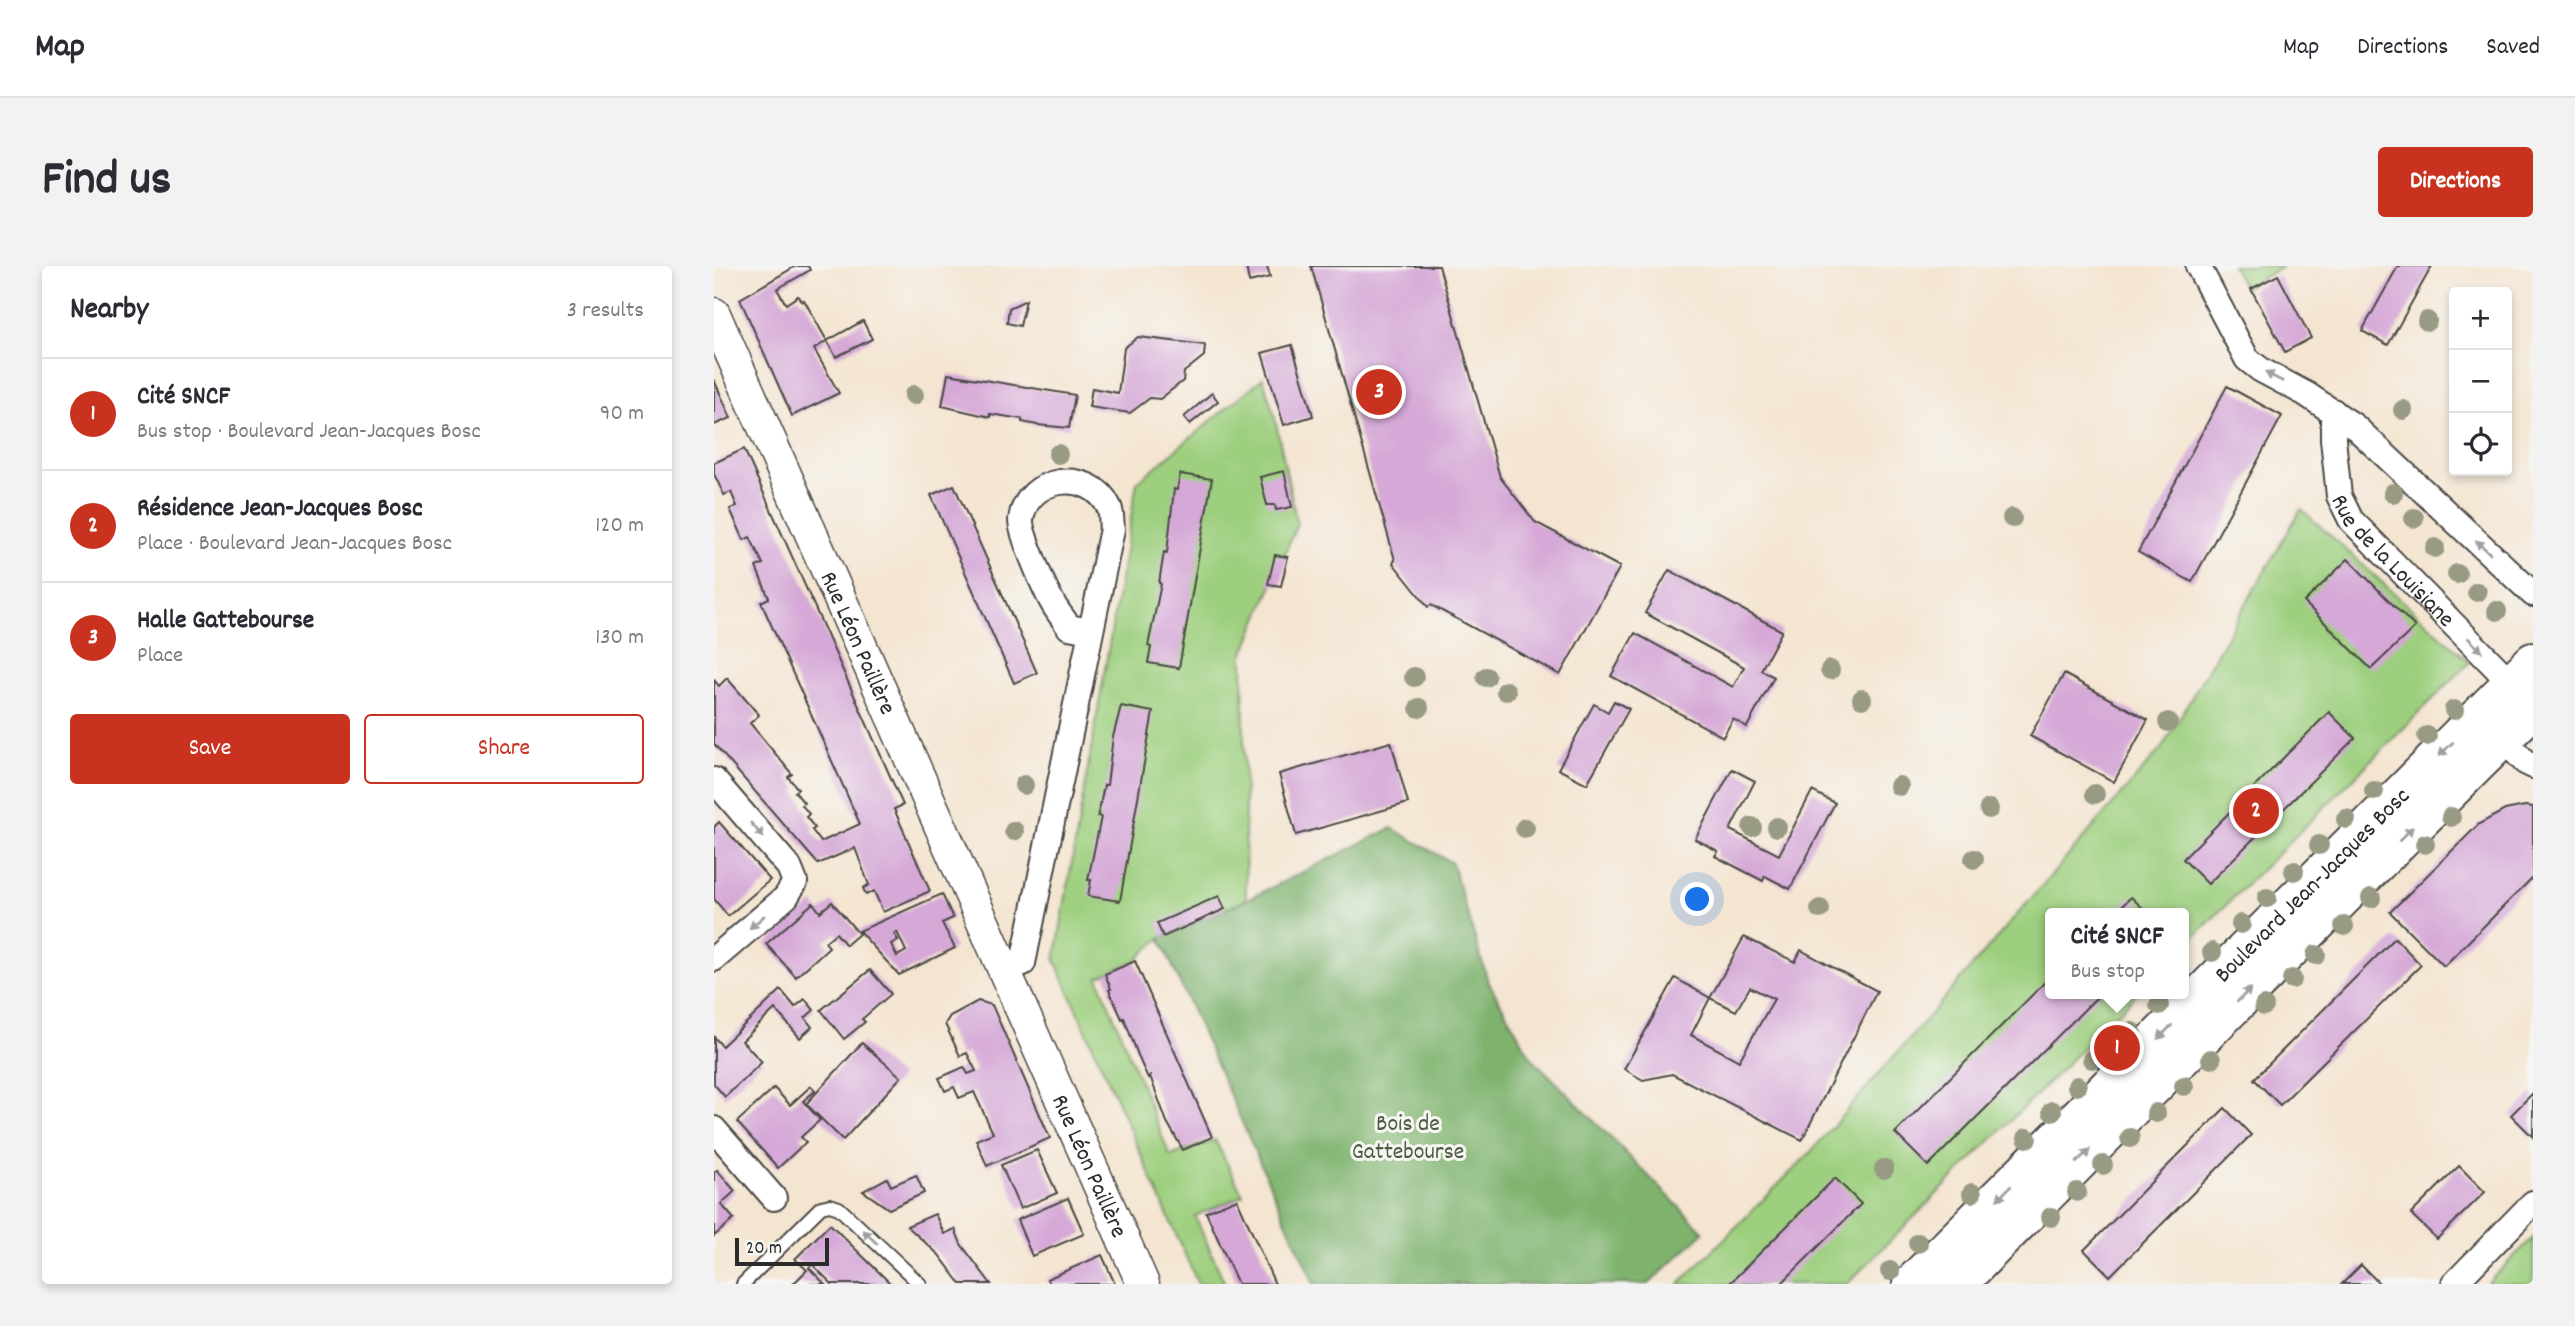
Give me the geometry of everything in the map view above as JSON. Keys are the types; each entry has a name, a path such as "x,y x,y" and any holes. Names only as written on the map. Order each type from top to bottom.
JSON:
{"main road":[{"name":"Boulevard Jean-Jacques Bosc","path":"1957,1284 2211,1028 2528,690"},
{"name":"Boulevard Jean-Jacques Bosc","path":"1912,1284 2492,727"}],"street":[{"path":"2198,266 2247,359 2354,426 2533,594"},
{"name":"Rue Léon Paillère","path":"714,314 1143,1284"},
{"name":"Rue de la Louisiane","path":"2333,411 2339,496 2351,520 2528,690"},
{"path":"1004,971 1023,963 1112,529 1110,508 1095,490 1076,481 1052,484 1037,492 1025,509 1021,522 1051,601 1069,627 1090,631"},
{"path":"2492,727 2525,762 2533,766"},
{"path":"714,780 789,867 795,882 786,897 714,959"},
{"path":"714,1129 774,1198"},
{"path":"2454,1284 2533,1203"}],"lane":[{"path":"743,1284 821,1208 830,1205 839,1208 919,1284"}],"green space":[{"path":"2232,266 2281,266 2282,267 2244,288"},
{"path":"1263,378 1275,418 1297,524 1243,655 1246,900 1160,938 1135,961 1098,977 1170,1156 1215,1140 1243,1195 1195,1216 1225,1284 1198,1284 1055,960 1137,482"},
{"path":"2301,509 2470,662 2189,942 2189,908 2045,908 2045,999 2132,999 1847,1284 1679,1284 1809,1154 2162,748"},
{"name":"Bois de Gattebourse","path":"1392,828 1452,863 1488,981 1531,1057 1704,1232 1649,1284 1314,1284 1160,938 1246,900"},
{"path":"2533,1238 2533,1284 2486,1284"}],"building":[{"path":"796,266 808,266 810,270 777,289 786,304 798,296 802,302 804,300 827,341 814,349 839,393 792,416 740,299"},
{"path":"1246,266 1267,266 1270,277 1249,282"},
{"path":"1311,266 1439,266 1500,477 1535,522 1620,567 1560,675 1431,605 1428,607 1393,563 1395,560"},
{"path":"2398,266 2432,266 2388,345 2362,331"},
{"path":"2278,275 2311,338 2285,352 2251,289"},
{"path":"1026,300 1020,326 1007,323 1009,308"},
{"path":"863,321 872,339 836,357 827,341"},
{"path":"1138,337 1205,345 1204,356 1184,372 1183,381 1160,399 1150,398 1130,413 1089,407 1092,388 1118,393 1124,348"},
{"path":"1292,345 1313,416 1284,425 1262,353"},
{"path":"948,374 1075,395 1069,428 1037,425 1022,422 1022,419 990,414 990,417 942,406"},
{"path":"714,380 731,418 714,425"},
{"path":"2227,386 2282,416 2192,582 2138,552"},
{"path":"1212,393 1218,401 1190,424 1184,417"},
{"path":"744,449 903,805 894,809 930,891 883,912 874,891 866,895 863,888 869,885 855,848 818,864 714,744 714,680 719,686 727,678 759,715 750,723 792,774 788,777 798,789 795,792 804,803 802,805 809,814 806,817 821,842 860,824 761,602 769,598 756,567 763,564 750,537 744,540 730,509 737,506 731,492 724,495 714,474 714,463"},
{"path":"1284,471 1292,507 1276,510 1275,505 1267,505 1260,477"},
{"path":"1180,474 1212,479 1179,668 1148,663 1151,647 1148,646 1161,584 1164,552 1167,553 1174,489 1177,490"},
{"path":"954,485 1037,673 1014,683 931,495"},
{"path":"1275,555 1288,557 1281,586 1268,584"},
{"path":"2348,559 2415,627 2371,669 2304,602"},
{"path":"1669,570 1782,631 1761,670 1774,677 1747,727 1733,719 1723,737 1611,676 1635,633 1733,687 1744,667 1645,613"},
{"path":"2064,674 2148,720 2114,782 2030,736"},
{"path":"1614,701 1629,709 1587,784 1558,769 1594,704 1608,712"},
{"path":"1121,706 1153,712 1120,901 1088,896 1091,880 1088,880 1101,817 1098,816 1104,785 1107,785 1113,737"},
{"path":"2329,712 2355,738 2208,884 2183,859"},
{"path":"1391,742 1408,803 1296,835 1279,774"},
{"path":"1732,769 1755,781 1730,830 1779,855 1812,791 1835,803 1790,889 1765,876 1763,881 1715,856 1718,851 1695,839"},
{"path":"2533,807 2533,877 2444,966 2390,912 2479,824 2505,810"},
{"path":"719,822 770,880 728,916 714,899 714,827"},
{"path":"942,894 953,918 942,923 955,948 899,975 859,931","holes":["897,932 906,951 897,956 891,944 898,940 894,934"]},
{"path":"1219,896 1225,909 1163,937 1157,923"},
{"path":"2131,897 2143,908 2120,908"},
{"path":"832,902 859,934 846,945 836,933 825,942 829,947 796,977 766,944 813,903 820,912"},
{"path":"1744,937 1795,962 1801,950 1877,991 1802,1140 1672,1074 1643,1080 1624,1069 1675,978 1710,998","holes":["1750,987 1774,999 1739,1061 1691,1035 1710,998 1736,1011"]},
{"path":"2395,938 2421,965 2280,1105 2254,1079"},
{"path":"1135,961 1212,1137 1183,1150 1167,1122 1150,1076 1148,1078 1124,1018 1122,1019 1109,990 1111,989 1105,974"},
{"path":"870,970 891,994 862,1019 865,1022 844,1039 821,1010"},
{"path":"2045,982 2045,999 2095,999 1928,1166 1895,1133"},
{"path":"781,990 795,1007 805,999 814,1010 805,1018 812,1027 800,1038 775,1009 742,1041 762,1062 725,1097 714,1084 714,1037 722,1046"},
{"path":"978,1001 992,1005 1050,1138 987,1166 976,1140 993,1133 974,1092 959,1098 954,1087 945,1091 939,1078 964,1067 968,1074 976,1071 967,1053 960,1056 945,1024 950,1016"},
{"path":"862,1043 901,1077 843,1140 806,1104"},
{"path":"811,1086 815,1091 803,1101 820,1120 801,1137 806,1142 778,1168 737,1122 774,1088 790,1105"},
{"path":"2533,1093 2533,1137 2511,1115"},
{"path":"2225,1108 2251,1135 2110,1276 2084,1250"},
{"path":"1037,1150 1057,1193 1020,1209 1001,1165"},
{"path":"2459,1166 2485,1192 2437,1239 2411,1214"},
{"path":"717,1170 735,1191 721,1204 734,1219 714,1236 714,1172"},
{"path":"916,1175 924,1193 889,1209 863,1191 887,1178 891,1186"},
{"path":"1835,1178 1861,1204 1781,1284 1729,1284"},
{"path":"1068,1198 1084,1234 1032,1256 1017,1220"},
{"path":"1237,1199 1275,1284 1238,1284 1232,1271 1206,1212"},
{"path":"935,1214 944,1234 955,1229 961,1244 991,1284 961,1284 939,1255 907,1226"},
{"path":"830,1224 891,1284 832,1284 812,1264 809,1268 825,1284 793,1284 807,1270 795,1259"},
{"path":"1102,1255 1115,1284 1050,1284 1047,1279"},
{"path":"2361,1265 2380,1284 2342,1284"}],"place":[{"name":"Halle Gattebourse","path":"1379,392"},
{"name":"Résidence Jean-Jacques Bosc","path":"2256,811"},
{"name":"Cité SNCF","path":"2117,1048"}]}
